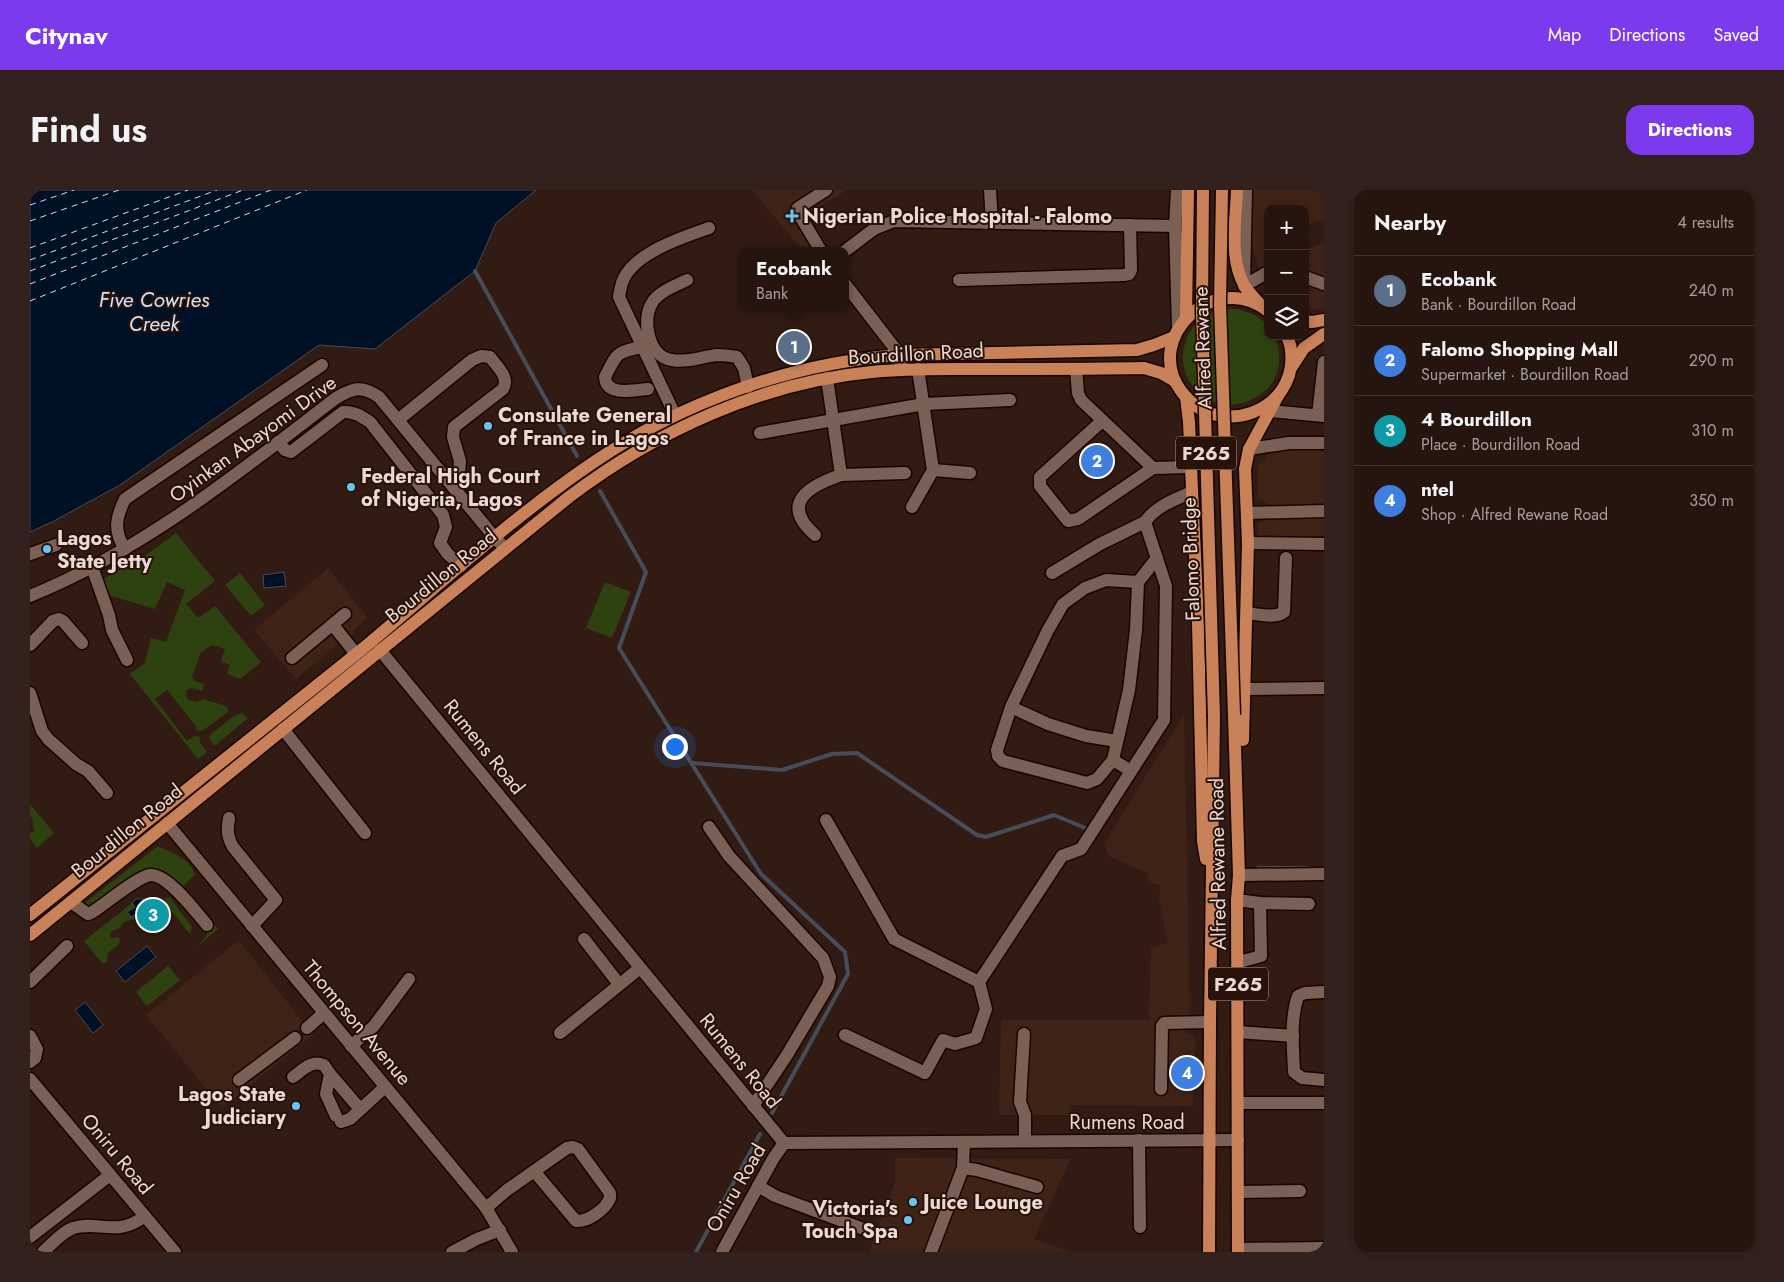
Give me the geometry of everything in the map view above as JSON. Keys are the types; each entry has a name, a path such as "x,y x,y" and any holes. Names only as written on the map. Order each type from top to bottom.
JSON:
{"main road":[{"path":"1186,317 1188,190"},
{"name":"Falomo Bridge","path":"1203,190 1202,311 1214,717"},
{"name":"Alfred Rewane","path":"1222,190 1220,304 1234,715"},
{"path":"1237,190 1235,255 1238,268 1244,286 1264,307"},
{"path":"1264,308 1246,299 1230,297 1214,300 1199,307 1186,317 1176,332 1171,351 1171,366 1175,381 1186,397 1199,409 1215,416 1233,418 1250,414 1266,406 1279,394"},
{"path":"1309,321 1324,320"},
{"name":"Bourdillon Road","path":"30,916 356,654 494,538 595,461 639,434 722,395 820,365 871,357 900,355 1137,350 1154,346 1176,332"},
{"path":"1290,370 1304,348 1324,334"},
{"path":"1239,875 1247,613 1248,543 1245,469 1249,448 1286,383 1290,370 1291,351 1288,340"},
{"name":"Bourdillon Road","path":"30,935 505,548 602,472 644,446 740,403 786,388 827,378 871,372 918,369 1144,368 1161,373 1175,381"},
{"path":"1186,397 1189,422 1198,623 1203,841 1212,888"},
{"name":"Alfred Rewane Road","path":"1234,715 1239,875 1238,1250"},
{"name":"Alfred Rewane Road","path":"1209,1252 1214,717"}],"street":[{"path":"819,247 797,211 798,208 826,190"},
{"path":"990,190 992,223"},
{"path":"1176,332 1175,226 1177,190"},
{"path":"1244,286 1246,190"},
{"path":"849,248 874,229 894,221 1175,226"},
{"path":"959,280 1129,274 1131,270 1130,225"},
{"path":"675,416 619,297 624,278 636,263 660,248 709,228"},
{"path":"1244,286 1264,274"},
{"path":"1309,279 1324,284"},
{"path":"686,280 662,293 652,302 646,320 648,337 658,353 670,360 682,361 719,355 737,357 744,368 748,387"},
{"path":"849,289 900,355 901,370"},
{"path":"642,347 625,350 616,355 605,380 613,389 620,391 648,389"},
{"path":"398,420 472,360 481,356 490,357 506,378 506,384 504,389 454,426 453,437 460,461 459,474"},
{"path":"1269,411 1321,416 1324,362"},
{"path":"125,549 120,542 117,529 117,514 125,499 322,365"},
{"path":"912,507 933,470 918,369"},
{"path":"1076,369 1078,393 1081,400 1152,468"},
{"path":"827,378 841,475"},
{"name":"Oyinkan Abayomi Drive","path":"30,596 77,576 156,531 201,500 336,398 358,389 369,390 379,397 494,538 505,548"},
{"path":"760,433 924,404 1010,400"},
{"path":"278,442 285,450 291,452 343,412 350,412 370,422 443,515 446,527 440,543 447,553 461,566"},
{"path":"1102,421 1040,477 1040,486 1064,519 1068,521 1078,520 1152,468 1190,467"},
{"path":"1249,448 1289,443 1324,443"},
{"path":"933,470 970,473"},
{"path":"814,535 805,526 798,514 798,502 806,492 823,481 841,475 905,473"},
{"path":"1052,573 1100,544 1145,522 1152,512 1164,504 1192,492"},
{"path":"1247,513 1324,511"},
{"path":"845,1035 925,1073 943,1040 955,1044 976,1038 986,1009 979,982 1062,856 1081,849 1164,720 1166,586 1145,522"},
{"path":"1248,543 1324,544"},
{"path":"30,554 56,545"},
{"path":"1138,582 1106,580 1084,588 1063,604 1048,630 1011,707 996,750 998,756 1003,761 1087,783 1097,779 1113,760 1129,690 1136,630 1138,582 1157,558"},
{"path":"1247,613 1272,616 1281,615 1284,612 1286,558"},
{"path":"92,567 109,614 112,630 127,660"},
{"path":"292,658 345,614"},
{"path":"32,638 53,621 59,619 63,621 82,643"},
{"path":"333,625 356,654"},
{"name":"Rumens Road","path":"380,650 784,1143 1238,1140"},
{"path":"1244,689 1324,688"},
{"path":"30,693 42,731 48,739 76,764 88,771 107,792"},
{"path":"1011,707 1048,724 1086,736 1117,741"},
{"path":"283,729 365,833"},
{"path":"1113,760 1131,771"},
{"path":"229,818 228,837 233,847 276,900 252,926"},
{"path":"826,820 894,939 979,982"},
{"name":"Thompson Avenue","path":"167,823 486,1208 512,1252"},
{"path":"709,827 729,856 823,958 830,977 828,986 787,1055 753,1106"},
{"path":"1239,875 1324,874"},
{"path":"71,902 88,914 135,882 148,875 153,875 161,877 181,893 206,925"},
{"path":"1238,900 1260,903 1310,904"},
{"path":"1238,962 1261,956 1260,903"},
{"path":"584,939 619,984"},
{"path":"30,982 67,946"},
{"path":"560,1033 640,968"},
{"path":"351,1046 374,1026 409,979"},
{"path":"1324,992 1305,993 1298,996 1295,1003 1293,1036 1294,1072 1302,1078 1324,1080"},
{"path":"307,1028 324,1013"},
{"path":"1161,1089 1162,1026 1164,1023 1210,1022"},
{"path":"1238,1032 1293,1036"},
{"path":"1024,1034 1020,1102 1025,1115 1024,1141"},
{"path":"30,1036 38,1049 35,1058 30,1062"},
{"path":"239,1080 295,1038"},
{"path":"294,1077 309,1064 317,1062 324,1065 360,1109"},
{"path":"330,1074 326,1094 338,1119 350,1119 385,1086"},
{"name":"Oniru Road","path":"30,1079 173,1251"},
{"path":"1238,1103 1324,1103"},
{"path":"1139,1140 1140,1227"},
{"path":"931,1252 963,1168 964,1142"},
{"name":"Oniru Road","path":"722,1252 784,1143"},
{"path":"486,1208 534,1171 566,1148 573,1147 578,1150 610,1193 609,1202 589,1218 576,1221 534,1171"},
{"path":"963,1168 977,1170 1037,1187"},
{"path":"30,1237 110,1175"},
{"path":"758,1186 775,1196 869,1231"},
{"path":"1238,1192 1300,1191"},
{"path":"43,1252 64,1233 72,1229 81,1226 124,1227 138,1222 145,1216"},
{"path":"452,1252 477,1238 500,1230"},
{"path":"1238,1250 1324,1248"}],"shaded area":[{"name":"Nigerian Police Hospital - Falomo","path":"752,190 847,190 811,212 808,221 824,247 800,247"},
{"path":"1250,190 1324,190 1324,219 1309,225 1309,205 1264,205 1264,278 1259,271 1251,240"},
{"path":"1324,243 1324,308 1309,308 1309,249"},
{"path":"1275,436 1324,436 1324,536 1258,536 1258,523 1270,518 1270,505 1258,498 1258,465 1266,459 1269,442"},
{"path":"328,568 368,618 352,631 354,633 345,638 296,679 254,630"},
{"path":"1184,714 1190,1020 1185,1021 1185,1031 1195,1038 1193,1106 1069,1105 1069,1115 999,1115 1001,1020 1149,1020 1151,948 1168,943 1159,899 1160,885 1149,882 1148,873 1109,856 1104,844"},
{"path":"239,940 313,1035 222,1108 146,1015"},
{"path":"895,1158 1071,1159 1034,1239 1071,1252 869,1252 895,1182"}],"green space":[{"path":"1237,309 1253,314 1264,322 1264,340 1276,340 1279,350 1279,364 1271,384 1257,397 1237,404 1215,402 1206,398 1190,382 1184,364 1185,345 1193,328 1207,315"},
{"path":"176,533 215,581 186,604 198,618 215,606 261,662 240,679 227,674 230,665 221,661 225,649 213,645 201,652 192,677 195,681 204,684 202,691 191,688 187,690 188,700 197,702 203,699 226,706 228,710 228,712 202,731 196,730 196,726 167,690 155,699 187,741 194,736 200,737 200,743 207,752 198,759 130,674 145,663 151,638 166,642 185,590 167,582 155,609 108,595 100,581 146,555"},
{"path":"240,573 265,605 251,616 225,585"},
{"path":"605,582 631,592 612,638 586,628"},
{"path":"242,713 248,718 214,746 209,738 211,734 234,716"},
{"path":"30,804 54,833 37,848 30,839 30,833 34,832 32,817 30,817"},
{"path":"158,846 180,857 193,869 195,875 183,886 218,929 199,945 209,930 161,874 89,913 82,905"},
{"path":"164,898 170,898 192,927 190,934 165,903 167,902"},
{"path":"132,903 135,907 134,915 137,919 125,921 120,928 110,932 111,938 118,937 120,939 118,945 108,953 107,961 103,964 84,941"},
{"path":"168,966 180,980 147,1006 136,992"}],"water":[{"name":"Five Cowries Creek","path":"30,190 536,190 496,223 475,271 375,349 319,345 120,485 30,532"},
{"path":"284,572 286,586 264,588 263,575"},
{"path":"136,899 158,901 166,911 162,914 158,908 155,910 152,907 137,919 134,915 131,917 127,912 135,907 132,903"},
{"path":"147,946 156,957 125,982 116,971"},
{"path":"85,1002 103,1025 93,1033 75,1010"}],"waterway":[{"path":"475,271 577,456"},
{"path":"600,491 646,572 619,648 761,874 845,952 848,974 772,1113"},
{"path":"692,763 782,770 832,754 857,753 977,835 986,837 1054,815 1090,830"},
{"path":"1258,868 1307,868"},
{"path":"696,1252 760,1134"}],"ferry route":[{"path":"30,205 74,190"},
{"path":"30,221 119,190"},
{"path":"30,248 188,190"},
{"path":"30,260 217,190"},
{"path":"30,271 243,190"},
{"path":"30,284 271,190"},
{"path":"30,301 307,190"}],"place":[{"name":"Nigerian Police Hospital - Falomo","path":"792,216"},
{"name":"Ecobank","path":"794,347"},
{"name":"Consulate General of France in Lagos","path":"488,426"},
{"name":"Falomo Shopping Mall","path":"1097,461"},
{"name":"Federal High Court of Nigeria, Lagos","path":"351,487"},
{"name":"Lagos State Jetty","path":"47,549"},
{"name":"4 Bourdillon","path":"153,915"},
{"name":"ntel","path":"1187,1073"},
{"name":"Lagos State Judiciary","path":"296,1106"},
{"name":"Juice Lounge","path":"913,1202"},
{"name":"Victoria's Touch Spa","path":"908,1220"}]}
